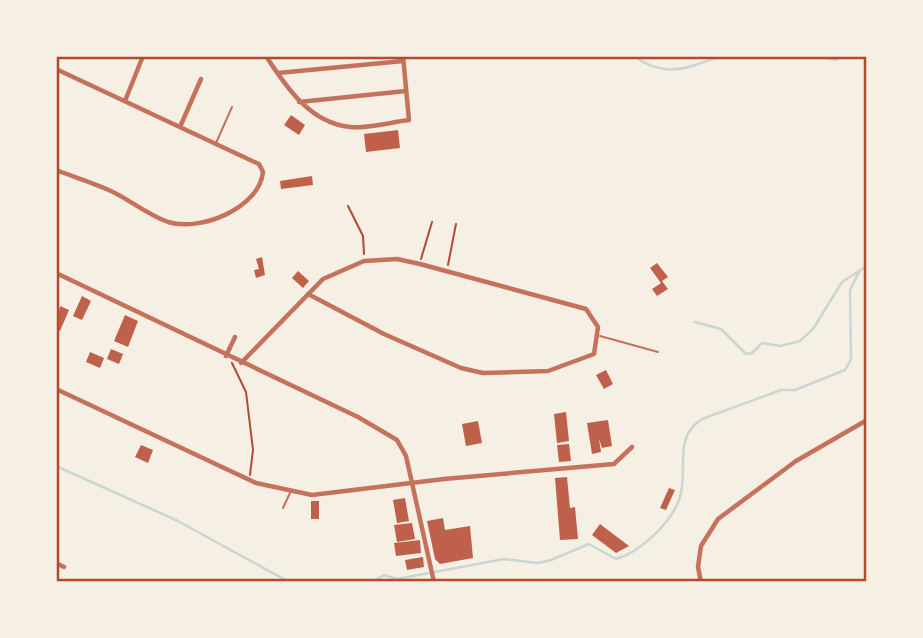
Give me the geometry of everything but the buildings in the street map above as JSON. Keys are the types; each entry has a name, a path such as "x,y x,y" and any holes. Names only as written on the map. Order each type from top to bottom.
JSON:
{"street":[{"path":"125,101 143,56"},
{"path":"266,56 277,73 299,102 324,118 350,127 409,120 403,58 277,73"},
{"path":"56,69 258,164 263,173 241,207 210,221 169,222 109,190 56,170"},
{"path":"180,127 201,79"},
{"path":"299,102 406,91"},
{"path":"241,363 308,294 323,279 363,261 397,260 420,264 586,309 592,313 599,335 594,354 548,371 483,373 384,334 308,294"},
{"path":"56,273 392,436 406,456 414,483 434,582"},
{"path":"226,356 235,337"},
{"path":"56,389 249,479 290,492 336,493 614,464 632,447"},
{"path":"701,582 698,567 701,546 718,519 796,461 867,420"},
{"path":"56,562 64,567"}],"lane":[{"path":"216,144 232,107"},
{"path":"599,335 658,352"},
{"path":"283,508 290,492"}],"path":[{"path":"348,206 363,236 363,261"},
{"path":"420,264 432,222"},
{"path":"447,270 456,224"},
{"path":"232,359 245,387 248,401 254,458 249,479"}],"waterway":[{"path":"634,56 645,63 666,69 687,67 721,56"},
{"path":"815,56 836,60 843,56"},
{"path":"695,322 721,329 746,354 752,353 762,343 780,346 800,341 813,329 842,282 867,266"},
{"path":"373,582 384,575 397,579 504,559 538,563 589,544 616,559 635,550 653,536 675,509 682,489 684,446 687,436 702,419 781,390 795,390 845,370 851,359 850,290 859,272"},
{"path":"56,466 178,521 289,582"}]}
